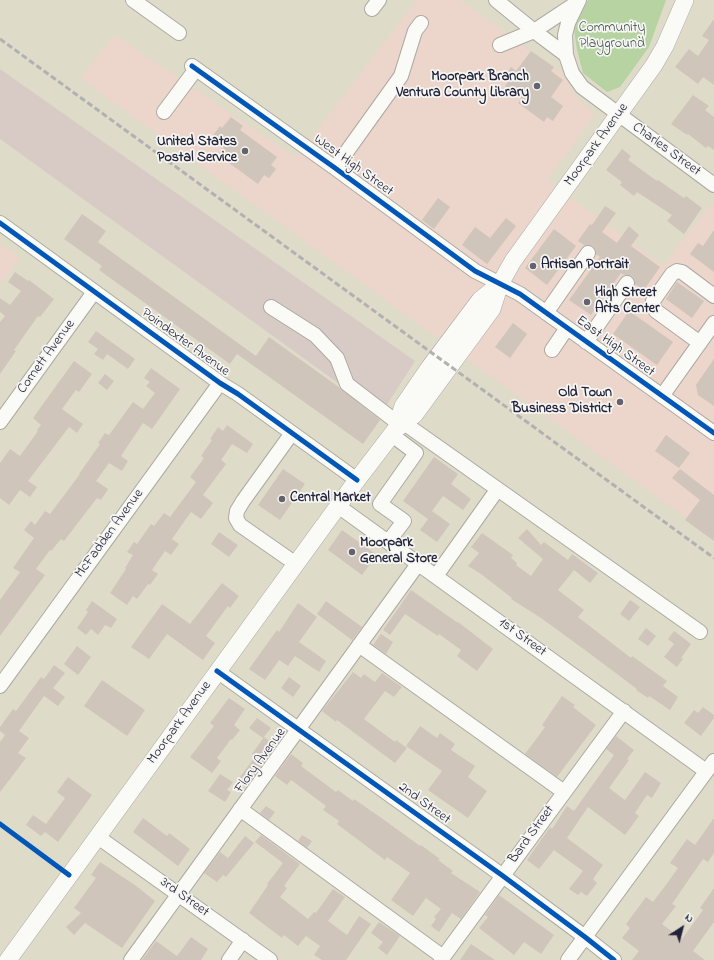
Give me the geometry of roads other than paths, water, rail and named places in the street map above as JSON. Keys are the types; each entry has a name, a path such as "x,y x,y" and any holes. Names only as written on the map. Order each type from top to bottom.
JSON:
{"main road":[{"name":"Moorpark Avenue","path":"8,960 357,480 398,428 403,406 437,357 480,300 500,284 513,261 654,65 665,46 685,0"}],"street":[{"path":"133,0 179,33"},
{"path":"496,0 566,56"},
{"path":"500,45 534,31 579,1"},
{"path":"566,56 565,35 568,23 579,1"},
{"path":"335,168 401,76 415,31 421,23"},
{"name":"Charles Street","path":"566,56 572,73 582,87 714,185"},
{"name":"West High Street","path":"164,112 194,67 475,271 500,284"},
{"name":"Poindexter Avenue","path":"0,224 357,480"},
{"path":"546,313 588,254"},
{"path":"700,343 656,311 653,301 672,274 677,271 682,272 714,296"},
{"path":"586,342 627,283"},
{"name":"East High Street","path":"500,284 520,294 714,433"},
{"name":"Cornett Avenue","path":"0,422 94,292"},
{"path":"271,307 315,335 337,358 347,384 398,428 497,490 700,632"},
{"path":"662,396 714,322"},
{"path":"552,350 567,328"},
{"name":"McFadden Avenue","path":"0,686 220,383"},
{"path":"388,542 404,521 380,504 416,453 398,428"},
{"path":"292,433 236,511 236,518 240,525 296,564"},
{"path":"436,576 497,490"},
{"name":"1st Street","path":"338,506 624,711 710,766"},
{"name":"Flory Avenue","path":"131,960 418,564"},
{"path":"360,645 564,792"},
{"name":"2nd Street","path":"218,671 503,876 614,960"},
{"name":"Bard Street","path":"442,959 624,711"},
{"path":"568,960 710,766"},
{"path":"240,809 442,959"},
{"name":"3rd Street","path":"98,837 270,960"},
{"path":"229,960 243,940"}],"railway":[{"path":"0,39 714,558"}],"place":[{"name":"Moorpark Branch Ventura County Library","path":"537,86"},
{"name":"United States Postal Service","path":"245,151"},
{"name":"Artisan Portrait","path":"533,266"},
{"name":"High Street Arts Center","path":"587,302"},
{"name":"Old Town Business District","path":"620,402"},
{"name":"Central Market","path":"282,499"},
{"name":"Moorpark General Store","path":"352,552"}],"park label":[{"name":"Community Playground","path":"612,38"}]}
